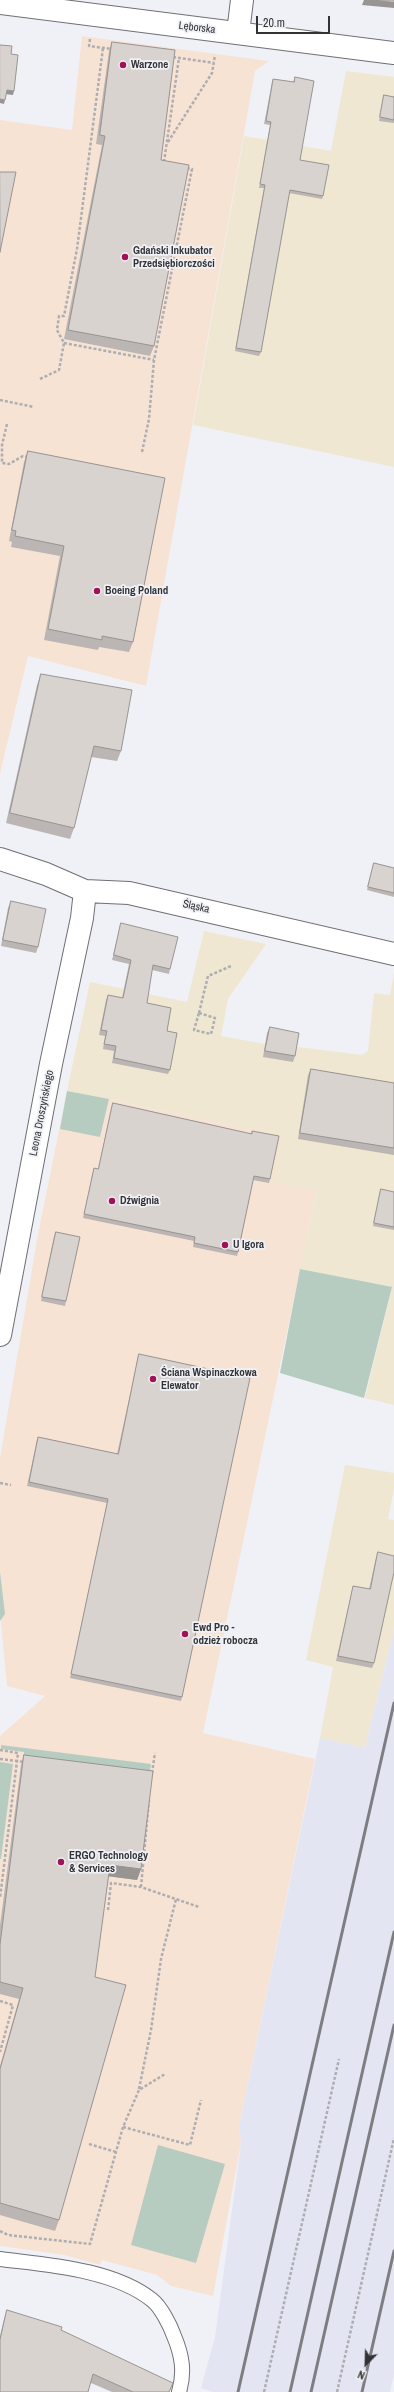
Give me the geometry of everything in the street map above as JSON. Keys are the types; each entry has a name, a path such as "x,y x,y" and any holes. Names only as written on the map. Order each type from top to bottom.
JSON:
{"street":[{"path":"238,33 242,0"},
{"name":"Lęborska","path":"0,3 394,53"},
{"name":"Śląska","path":"0,859 46,874 85,891 129,893 394,954"},
{"name":"Leona Droszyńskiego","path":"0,1335 51,1064 81,924 85,891"}],"lane":[{"path":"0,2259 76,2270 122,2283 153,2300 171,2328 181,2352 182,2380 179,2392"}],"path":[{"path":"90,35 89,46 118,50"},
{"path":"40,379 59,370 64,344 56,330 59,316 64,316 77,250 103,48"},
{"path":"166,145 212,74 215,54"},
{"path":"171,57 214,63"},
{"path":"171,165 164,164 179,58"},
{"path":"142,452 149,419 154,360 192,169 178,166"},
{"path":"64,344 154,360"},
{"path":"0,400 34,407"},
{"path":"7,424 1,446 2,463 9,464 23,456 31,458"},
{"path":"199,1013 215,1018 211,1034 194,1030 208,976 231,966"},
{"path":"0,1483 12,1485"},
{"path":"0,1750 18,1753 0,1898"},
{"path":"151,1780 155,1753"},
{"path":"0,1759 33,1764"},
{"path":"141,1887 150,1795"},
{"path":"108,1910 111,1884 141,1887 199,1907"},
{"path":"0,2234 90,2244 123,2127 139,2090 151,2030 161,1959 176,1899"},
{"path":"0,2001 13,2005 0,2052"},
{"path":"264,2392 339,2059"},
{"path":"139,2090 165,2074"},
{"path":"123,2127 190,2145 201,2100"},
{"path":"337,2392 394,2138"},
{"path":"89,2144 116,2152"},
{"path":"0,2231 8,2235"}],"shaded area":[{"path":"82,36 269,61 255,71 146,686 28,656 0,774 0,120 72,130"},
{"path":"346,71 394,77 394,467 193,425 244,136 331,151"},
{"path":"204,931 266,944 228,999 221,1036 265,1044 362,1055 368,1051 374,993 390,995 394,973 394,1405 365,1398 392,1288 300,1269 317,1190 272,1183 280,1135 67,1091 90,982 187,1002"},
{"path":"67,1091 281,1135 317,1189 203,1733 315,1759 239,2127 241,2143 213,2296 171,2286 157,2275 102,2260 100,2265 64,2255 0,2246 0,1736 45,1696 7,1686 0,1613 0,1458 38,1234"},
{"path":"345,1465 394,1473 394,1489 388,1519 394,1520 394,1629 365,1748 320,1738 333,1667 306,1660"},
{"path":"394,1629 394,2374 390,2392 213,2392 201,2388 215,2337 241,2143 239,2127 320,1738 365,1748"}],"green space":[{"path":"67,1091 109,1099 100,1137 60,1129"},
{"path":"300,1269 392,1287 364,1398 280,1373"},
{"path":"0,1572 5,1614 0,1621"},
{"path":"1,1745 151,1764 149,1776 23,1761 24,1752 1,1749"},
{"path":"0,1762 13,1764 1,1859 0,1859"},
{"path":"158,2145 225,2164 196,2263 131,2245"}],"building":[{"path":"373,0 394,0 394,2"},
{"name":"Gdański Inkubator Przedsiębiorczości","path":"112,42 175,50 161,160 189,165 154,346 68,330 105,136 100,135"},
{"path":"0,45 12,46 11,54 18,55 14,91 7,90 5,100 0,99"},
{"path":"295,77 314,81 300,160 329,165 323,196 290,190 261,352 236,348 265,185 260,184 271,122 266,121 273,79 294,82"},
{"path":"384,95 394,97 394,120 380,117"},
{"path":"0,172 16,172 0,252"},
{"name":"Boeing Poland","path":"28,451 165,478 133,642 102,636 102,640 48,629 64,546 15,536 16,531 12,530"},
{"path":"41,674 132,690 121,751 94,746 74,828 10,813"},
{"path":"374,863 394,868 394,893 368,887"},
{"path":"11,901 46,909 38,947 3,940"},
{"path":"121,923 178,937 170,969 153,965 147,1003 171,1008 167,1031 177,1033 170,1070 114,1058 116,1046 104,1044 107,1031 101,1030 108,995 123,998 131,960 114,955"},
{"path":"270,1027 299,1033 295,1056 265,1051"},
{"path":"311,1069 394,1083 394,1148 300,1133"},
{"path":"113,1103 252,1134 252,1131 279,1136 270,1179 254,1176 238,1252 194,1243 195,1237 84,1214 94,1168 98,1169"},
{"path":"381,1189 394,1192 394,1227 374,1223"},
{"path":"56,1232 80,1237 66,1301 42,1297"},
{"path":"139,1354 250,1378 182,1697 71,1674 108,1499 29,1482 38,1437 118,1454"},
{"path":"378,1552 394,1556 394,1572 374,1663 338,1656 353,1586 370,1589"},
{"path":"24,1755 153,1771 141,1869 110,1865 95,1977 126,1985 59,2220 0,2203 0,2069 23,1988 0,1982 0,1945"},
{"path":"7,2310 62,2327 61,2330 173,2383 169,2392 133,2392 93,2374 88,2392 0,2392 0,2340"}],"railway":[{"path":"238,2392 394,1703"},
{"path":"290,2392 394,1932"},
{"path":"311,2392 394,2025"},
{"path":"362,2392 394,2251"}],"place":[{"name":"Warzone","path":"123,65"},
{"name":"Gdański Inkubator Przedsiębiorczości","path":"125,257"},
{"name":"Boeing Poland","path":"97,591"},
{"name":"Dźwignia","path":"112,1201"},
{"name":"U Igora","path":"225,1245"},
{"name":"Ściana Wspinaczkowa Elewator","path":"153,1379"},
{"name":"Ewd Pro - odzież robocza","path":"185,1634"},
{"name":"ERGO Technology & Services","path":"61,1862"}]}
